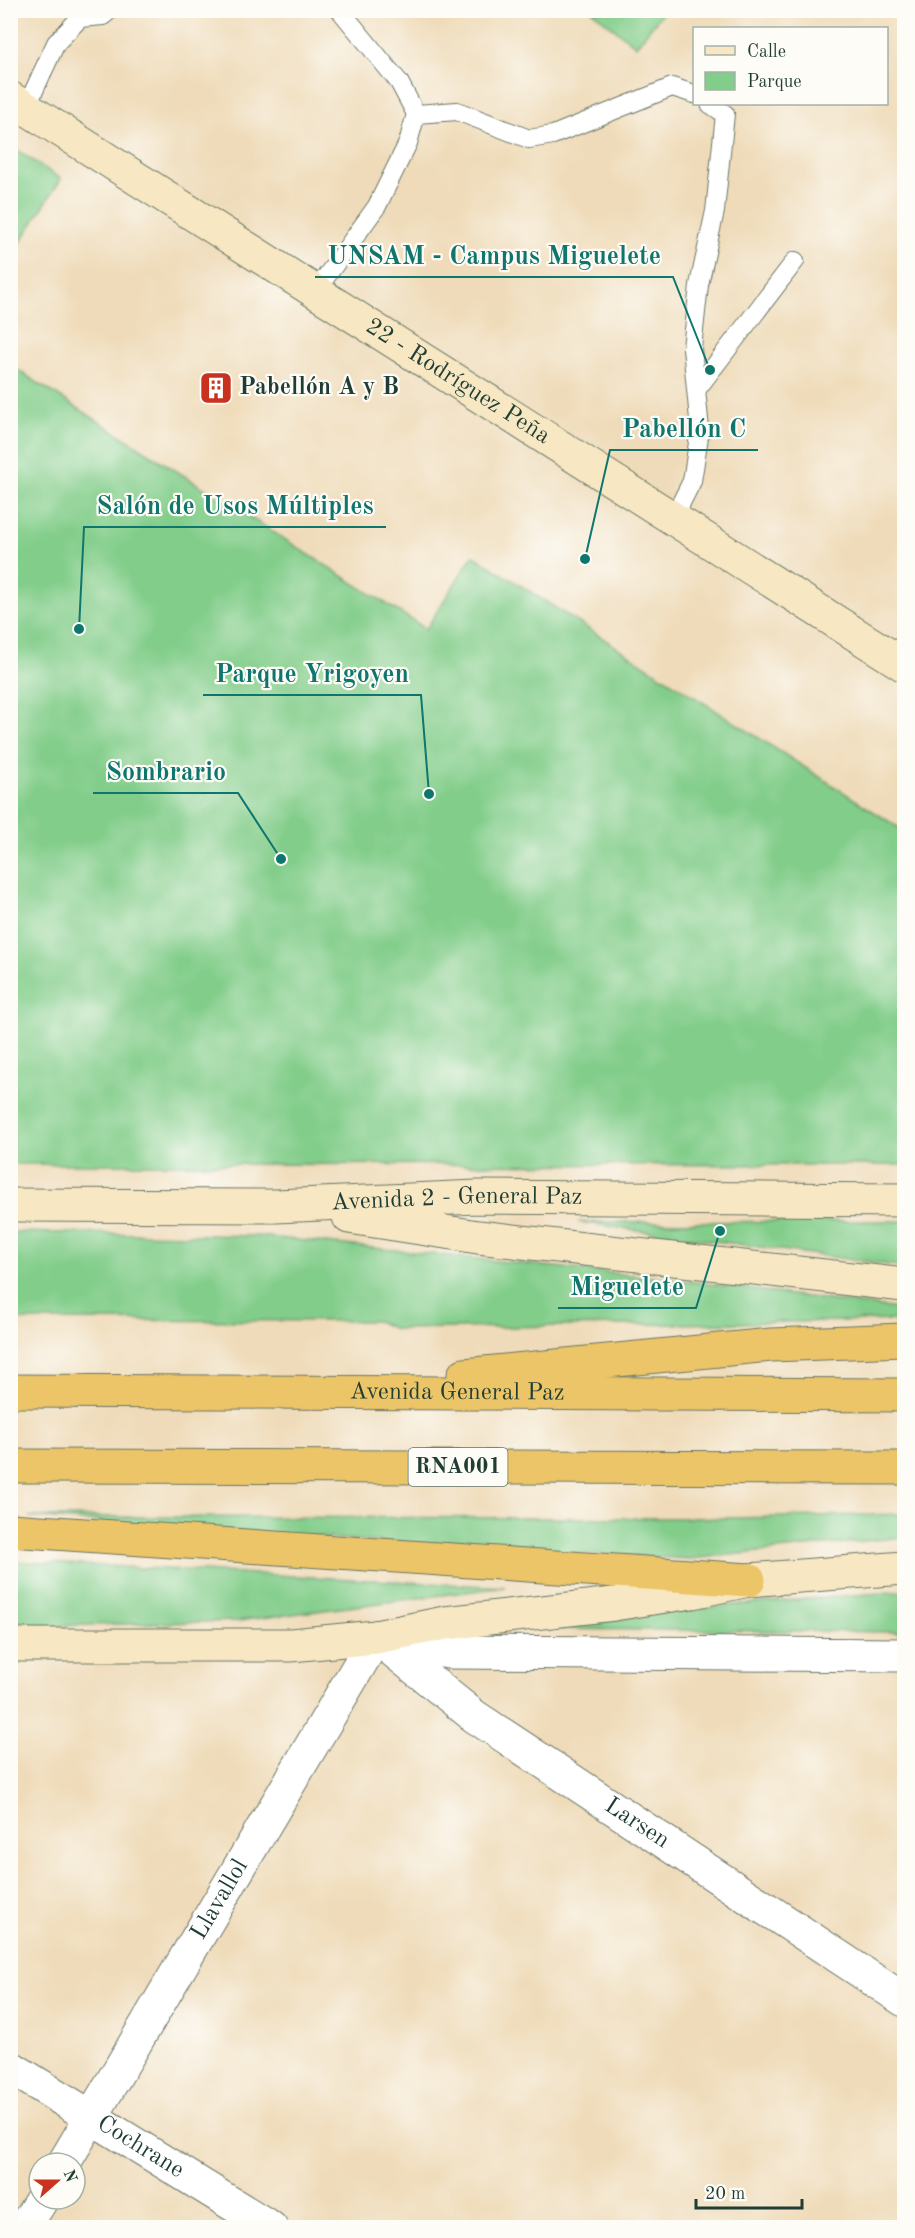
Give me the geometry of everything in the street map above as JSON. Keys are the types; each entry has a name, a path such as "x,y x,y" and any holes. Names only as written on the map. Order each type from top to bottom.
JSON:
{"highway":[{"path":"296,1392 641,1356 771,1345 904,1340"},
{"name":"Avenida General Paz","path":"10,1391 904,1395"},
{"name":"RNA001","path":"10,1466 904,1468"},
{"path":"10,1530 749,1580"}],"street":[{"name":"22 - Rodríguez Peña","path":"18,103 904,665"},
{"name":"Avenida 2 - General Paz","path":"10,1205 276,1206 477,1197 904,1200"},
{"path":"276,1206 478,1237 904,1285"},
{"path":"10,1645 291,1645 376,1637 445,1623 625,1602 692,1592 749,1580 904,1568"},
{"path":"376,1637 448,1652 904,1655"},
{"name":"Larsen","path":"376,1637 474,1716 904,2000"},
{"name":"Llavallol","path":"72,2151 376,1637"},
{"name":"Cochrane","path":"10,2067 271,2228"},
{"path":"24,2228 35,2211"}],"lane":[{"path":"18,103 56,43 80,18 103,16 110,10"},
{"path":"315,292 377,206 408,143 416,114 399,82 340,10"},
{"path":"416,114 457,111 529,139 553,135 672,87 693,94"},
{"path":"674,519 692,481 700,430 692,348 699,285 715,211 725,114 712,105"},
{"path":"697,389 795,261"}],"green space":[{"path":"592,11 664,11 636,46"},
{"path":"11,146 61,179 11,257"},
{"path":"11,366 426,629 473,555 904,831 904,1165 11,1164"},
{"path":"904,1221 904,1267 578,1222"},
{"path":"11,1232 259,1236 688,1281 904,1310 904,1320 395,1329 377,1321 11,1320"},
{"path":"904,1514 904,1537 690,1559 435,1546 29,1517 734,1518"},
{"path":"10,1561 505,1587 238,1621 11,1627"},
{"path":"904,1591 904,1632 546,1629 544,1627 721,1606"}],"place":[{"name":"UNSAM - Campus Miguelete","path":"710,370"},
{"name":"Pabellón A y B","path":"216,388"},
{"name":"Pabellón C","path":"585,559"},
{"name":"Salón de Usos Múltiples","path":"79,629"},
{"name":"Parque Yrigoyen","path":"429,794"},
{"name":"Sombrario","path":"281,859"},
{"name":"Miguelete","path":"720,1231"}]}
